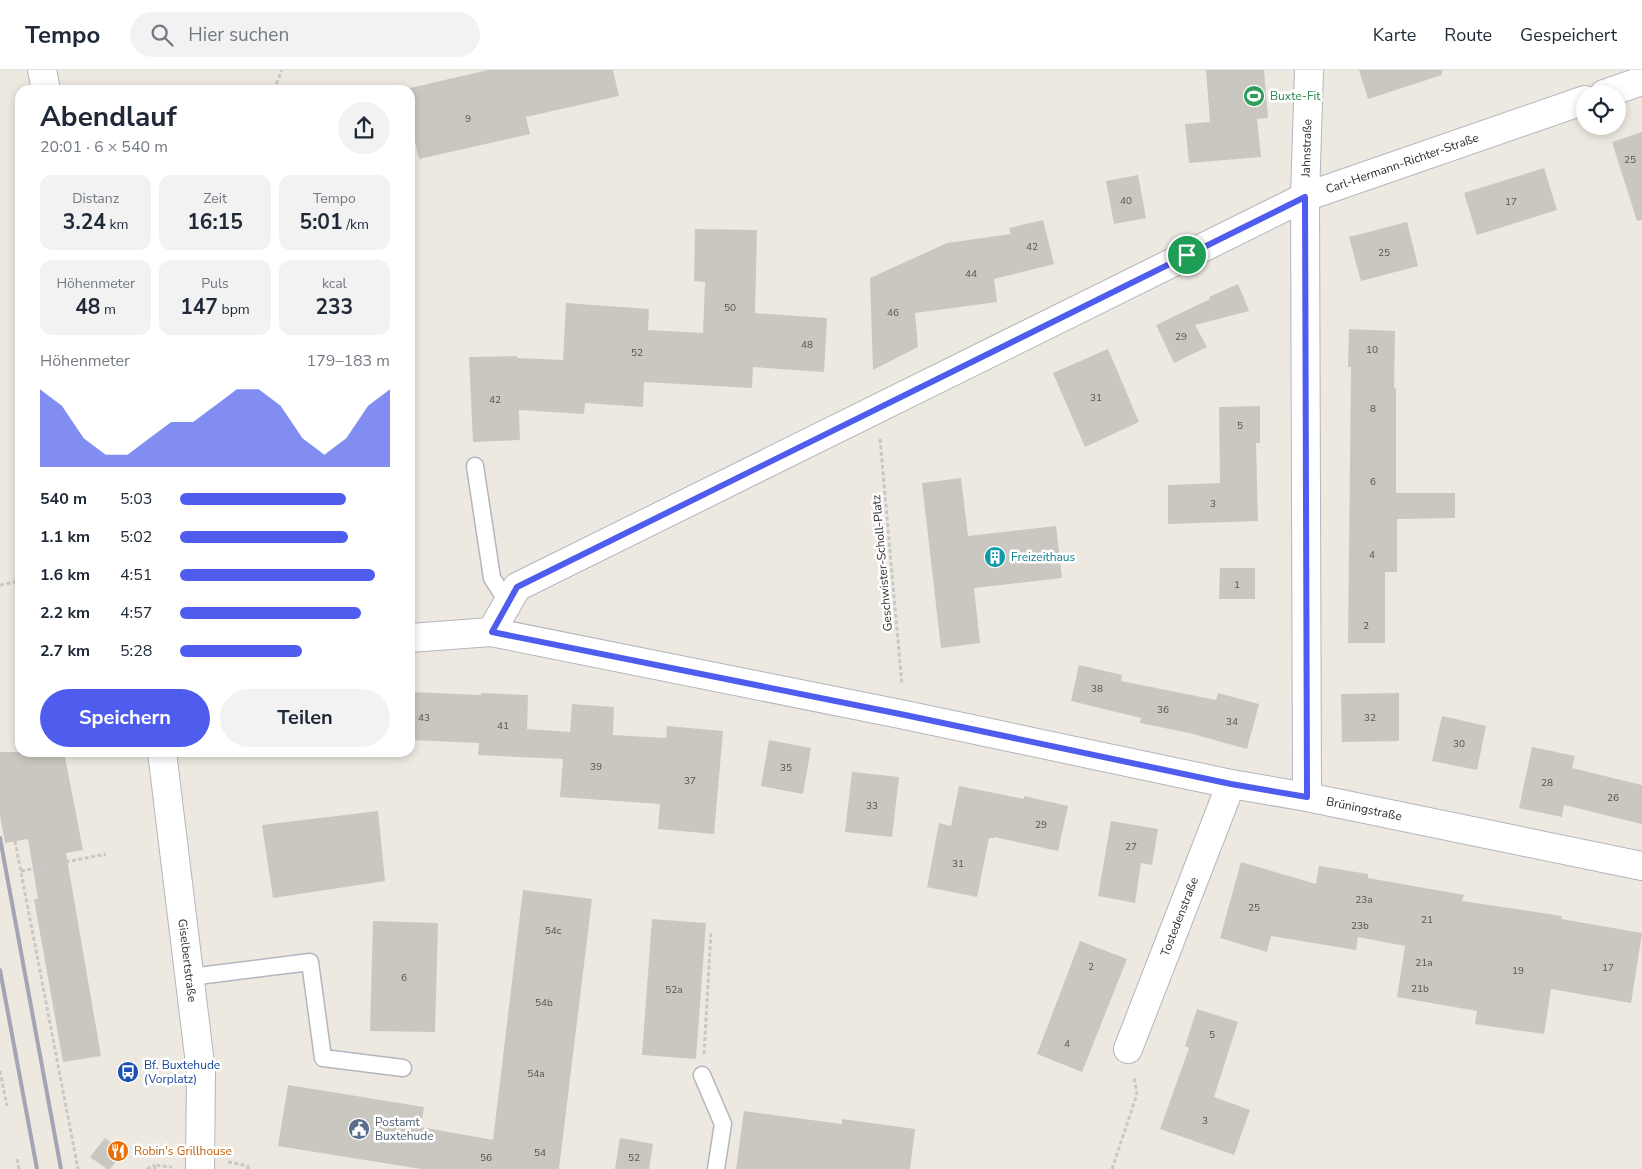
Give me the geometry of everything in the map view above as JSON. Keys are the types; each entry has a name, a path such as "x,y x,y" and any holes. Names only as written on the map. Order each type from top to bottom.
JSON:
{"street":[{"path":"42,70 45,85"},
{"name":"Jahnstraße","path":"1307,797 1305,197 1309,70"},
{"path":"1626,86 1642,81"},
{"name":"Carl-Hermann-Richter-Straße","path":"492,632 517,587 1305,197 1576,103"},
{"name":"Brüningstraße","path":"415,638 492,632 905,715 1231,784 1307,797 1642,866"},
{"name":"Giselbertstraße","path":"163,757 212,1165"},
{"name":"Tostedenstraße","path":"1128,1049 1231,784"}],"lane":[{"path":"475,466 492,578 508,602"},
{"path":"190,977 310,962 323,1058 404,1068"},
{"path":"702,1075 723,1124 716,1169"}],"path":[{"path":"276,85 282,70"},
{"name":"Geschwister-Scholl-Platz","path":"878,408 905,715"},
{"path":"0,585 15,582"},
{"path":"15,841 78,1169"},
{"path":"21,871 106,854"},
{"path":"702,1075 711,932"},
{"path":"1112,1169 1137,1094 1128,1049"},
{"path":"0,1071 7,1106"},
{"path":"17,1159 19,1169"},
{"path":"147,1169 154,1165"},
{"path":"212,1165 253,1169"}],"building":[{"path":"488,70 613,70 619,96 526,117 530,134 419,159 415,142 415,87"},
{"path":"1206,70 1264,70 1268,118 1257,119 1261,157 1189,163 1185,124 1210,122"},
{"path":"1359,70 1442,70 1442,75 1368,99"},
{"path":"1642,132 1642,220 1637,221 1612,142"},
{"path":"1544,168 1557,210 1477,235 1464,193"},
{"path":"1138,175 1146,218 1114,224 1106,181"},
{"path":"1043,220 1054,264 994,279 997,302 915,313 918,347 873,370 870,278 947,243 1011,234 1009,228"},
{"path":"1407,222 1418,266 1361,281 1349,237"},
{"path":"695,229 757,230 755,313 827,318 824,372 753,367 752,388 644,382 643,407 585,403 584,414 519,410 520,440 473,442 469,357 517,356 517,358 563,360 566,303 649,309 648,330 703,333 705,282 694,281"},
{"path":"1238,284 1249,311 1195,325 1207,347 1174,363 1156,325"},
{"path":"1349,329 1395,331 1396,493 1455,493 1455,518 1397,519 1397,572 1385,572 1385,643 1348,643 1351,367 1348,367"},
{"path":"1108,349 1139,422 1085,447 1053,373"},
{"path":"1260,406 1260,443 1256,443 1258,521 1168,524 1168,485 1220,483 1219,407"},
{"name":"Freizeithaus","path":"961,478 968,536 1056,526 1062,578 974,588 980,643 941,648 922,483"},
{"path":"1220,568 1255,568 1255,599 1219,599"},
{"path":"1079,665 1122,675 1121,681 1216,700 1218,693 1259,704 1247,749 1189,733 1140,723 1141,718 1071,701"},
{"path":"415,692 528,695 527,729 570,732 572,704 614,707 613,735 666,738 667,726 723,731 714,834 658,829 660,804 560,797 563,759 478,755 479,743 415,740"},
{"path":"1399,693 1399,741 1342,742 1341,694"},
{"path":"1442,716 1486,726 1477,770 1432,761"},
{"path":"769,740 811,748 803,794 761,786"},
{"path":"1532,747 1575,756 1572,768 1642,785 1642,824 1564,805 1562,817 1519,808"},
{"path":"0,752 15,752 15,757 65,757 83,850 66,853 101,1056 63,1062 34,899 38,899 28,839 5,843 0,815"},
{"path":"852,772 899,777 892,837 845,832"},
{"path":"959,786 1024,799 1024,796 1068,806 1058,851 994,837 989,838 977,897 927,887 939,823 951,826"},
{"path":"378,811 385,881 273,898 262,825"},
{"path":"1111,821 1158,829 1152,865 1141,863 1135,903 1098,896"},
{"path":"1241,862 1316,884 1319,866 1368,874 1368,878 1464,895 1462,901 1562,916 1561,919 1642,933 1631,1003 1551,989 1544,1034 1475,1024 1477,1011 1397,997 1405,946 1358,937 1356,950 1271,936 1267,952 1220,938"},
{"path":"523,890 592,899 559,1169 421,1169 278,1146 288,1085 424,1107 421,1127 493,1140"},
{"path":"652,919 706,923 696,1059 642,1055"},
{"path":"373,921 438,923 435,1032 370,1031"},
{"path":"1080,941 1127,959 1082,1072 1037,1054"},
{"path":"1197,1009 1238,1022 1214,1097 1250,1110 1234,1155 1160,1129 1189,1048 1185,1046"},
{"path":"744,1111 842,1124 842,1119 915,1129 910,1169 736,1169"},
{"path":"105,1138 124,1152 110,1169 107,1169 90,1157"},
{"path":"620,1138 653,1144 649,1169 615,1169"}],"railway":[{"path":"0,838 61,1169"},
{"path":"0,970 37,1169"}],"place":[{"name":"Buxte-Fit","path":"1254,96"},
{"name":"Freizeithaus","path":"995,557"},
{"name":"Bf. Buxtehude (Vorplatz)","path":"128,1072"},
{"name":"Postamt Buxtehude","path":"359,1129"},
{"name":"Robin's Grillhouse","path":"118,1151"}],"route":[{"path":"1305,197 1307,797 1231,784 905,715 492,632 517,587 1187,255 1305,197"}]}
